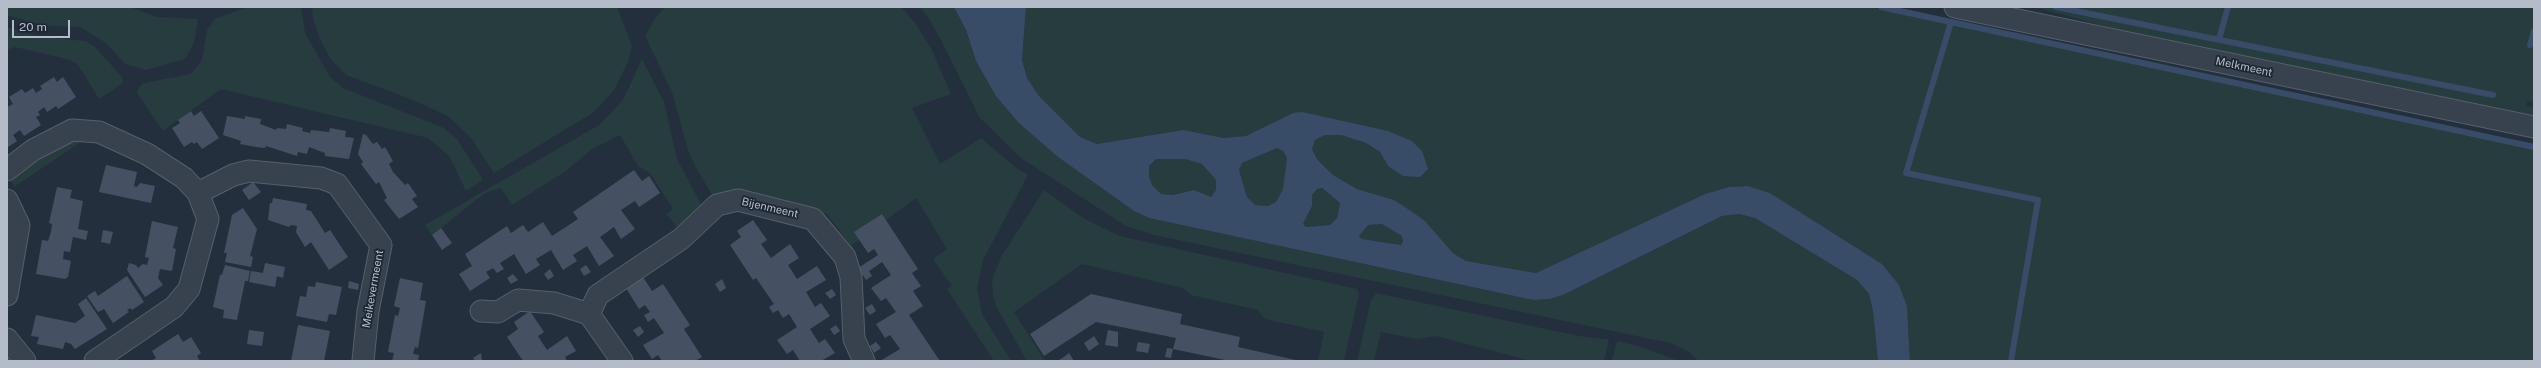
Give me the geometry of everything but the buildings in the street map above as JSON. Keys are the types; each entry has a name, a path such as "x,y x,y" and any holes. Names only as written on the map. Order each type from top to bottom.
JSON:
{"street":[{"name":"Melkmeent","path":"1955,7 2534,127"},
{"path":"7,170 33,150 72,130 99,132 147,154 184,178 198,193 208,219 189,289 174,307 95,361"},
{"name":"Meikevermeent","path":"198,193 232,175 249,171 321,178 337,184 381,245 368,311 363,361"},
{"path":"7,200 19,225 7,295"},
{"name":"Bijenmeent","path":"589,314 598,294 681,238 717,205 738,200 813,219 845,257 851,277 854,338 864,361"},
{"path":"481,311 498,312 518,300 554,303 589,314 622,361"},
{"path":"7,339 25,361"}],"green space":[{"path":"7,7 130,7 157,17 198,19 194,43 185,59 146,70 125,64 106,43 80,27 45,26 7,15"},
{"path":"247,7 301,7 305,33 330,77 343,88 444,128 457,139 483,180 466,191 449,156 428,138 221,89 163,131 137,93 140,86 144,83 191,74 202,60 207,30 215,19"},
{"path":"313,7 617,7 632,46 629,59 615,89 594,112 494,173 471,138 448,116 408,98 346,75 329,57 319,36 312,15"},
{"path":"665,7 901,7 916,24 932,50 951,94 912,108 940,164 981,138 1015,167 1028,175 983,260 977,289 982,314 1011,361 994,361 947,289 952,286 933,259 947,249 916,198 851,246 827,214 737,190 716,201 696,168 688,150 672,92 645,36 656,17"},
{"path":"919,7 954,7 966,30 976,61 1058,157 1134,211 1149,218 1533,300 1550,299 1563,295 1722,216 1739,214 1755,218 1857,280 1869,294 1873,311 1878,361 1699,361 1688,351 1670,343 1154,235 1126,226 1021,158 980,118 941,40 928,17"},
{"path":"1026,7 1870,7 2534,144 2534,361 1910,361 1907,306 1899,285 1882,264 1770,193 1748,186 1729,187 1705,194 1536,273 1466,261 1453,253 1425,221 1394,200 1357,189 1333,175 1317,158 1312,149 1315,140 1325,135 1341,135 1366,143 1380,152 1388,166 1422,151 1412,141 1388,131 1293,113 1247,136 1224,138 1183,130 1097,144 1080,137 1039,96 1027,78 1022,60"},
{"path":"2034,7 2534,7 2534,102 2527,101 2526,106 2534,108 2534,120 2210,54"},
{"path":"7,27 41,37 85,41 94,46 122,77 123,83 99,99 77,64 67,59 15,47 7,50"},
{"path":"642,59 664,102 677,159 702,206 693,216 677,227 666,214 673,209 650,173 638,166 620,135 592,149 566,171 512,205 501,188 485,193 432,235 425,225 599,125 623,100"},
{"path":"70,138 81,142 14,187 10,178"},
{"path":"1277,148 1283,151 1287,158 1283,189 1276,202 1268,206 1255,205 1247,197 1239,170 1242,163"},
{"path":"1156,159 1185,159 1202,164 1216,180 1216,190 1211,197 1194,190 1173,195 1160,194 1152,185 1149,176 1149,166"},
{"path":"1322,188 1340,203 1337,218 1330,225 1306,227 1303,224 1312,206 1312,195 1317,189"},
{"path":"1044,190 1083,218 1120,236 1357,289 1359,294 1344,361 1318,361 1324,332 1265,319 1258,310 1191,295 1183,288 1082,264 1014,312 1045,361 1027,361 997,308 993,296 992,280 1001,257"},
{"path":"1382,224 1402,236 1403,241 1401,245 1362,239 1359,235 1368,225"},
{"path":"1376,293 1579,336 1609,340 1604,361 1531,361 1436,336 1417,339 1381,332 1374,361 1357,361 1371,300"},
{"path":"1617,341 1638,346 1679,361 1612,361"}],"water":[{"path":"954,7 1026,7 1022,60 1027,78 1039,96 1080,137 1097,144 1183,130 1224,138 1246,136 1293,113 1302,112 1388,131 1412,141 1422,151 1428,169 1420,177 1403,176 1388,166 1380,152 1366,143 1341,135 1325,135 1315,140 1312,149 1317,159 1333,175 1357,189 1394,200 1425,221 1453,253 1466,261 1536,273 1705,194 1729,187 1748,186 1770,193 1882,264 1899,285 1907,306 1910,361 1878,361 1873,311 1869,294 1857,280 1755,218 1739,214 1722,216 1563,295 1550,299 1533,300 1149,218 1134,211 1058,157 1018,122 996,96 976,61 966,30","holes":["1277,148 1283,151 1287,158 1283,189 1276,202 1268,206 1255,205 1247,197 1239,170 1242,163","1156,159 1185,159 1202,164 1216,180 1216,190 1211,197 1194,190 1173,195 1161,194 1152,185 1149,176 1149,166","1322,188 1340,203 1337,218 1330,225 1306,227 1303,224 1312,206 1312,195 1317,189","1382,224 1402,236 1403,241 1401,245 1362,239 1359,236 1368,225"]}],"waterway":[{"path":"1881,7 2534,147"},
{"path":"2056,7 2493,95"},
{"path":"2219,39 2228,7"},
{"path":"1951,22 1906,173 2038,200 2011,361"},
{"path":"2530,45 2534,31"}]}
